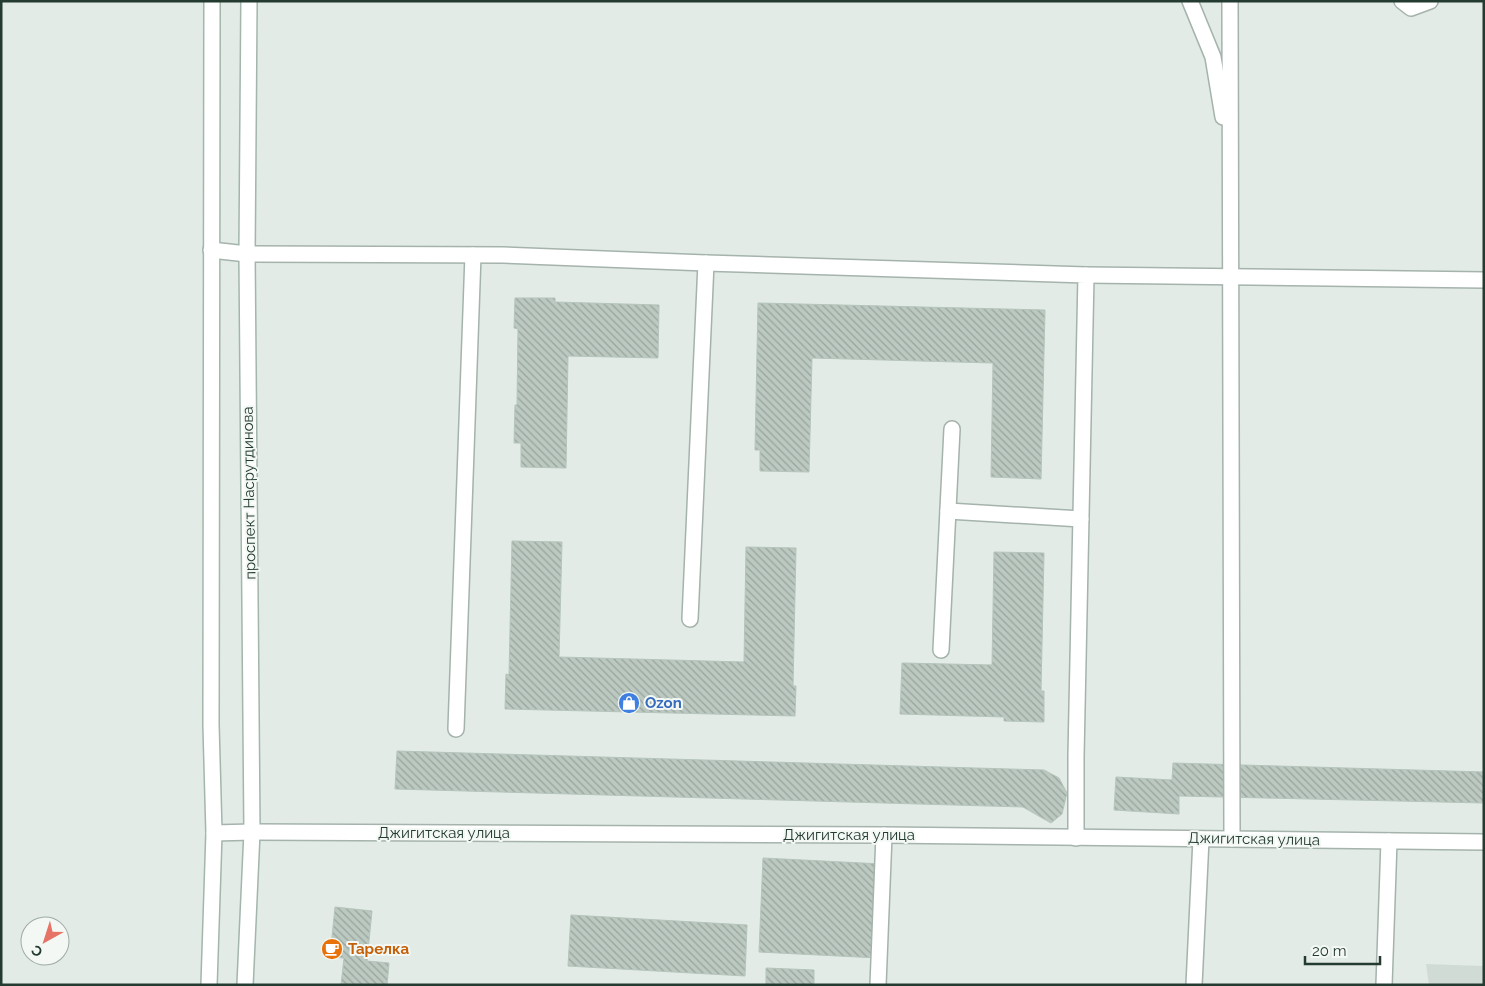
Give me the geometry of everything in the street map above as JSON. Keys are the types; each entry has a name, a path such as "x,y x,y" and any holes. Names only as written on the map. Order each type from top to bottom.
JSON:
{"main road":[{"path":"209,985 214,833 211,725 212,1"},
{"name":"проспект Насрутдинова","path":"245,985 252,832 247,254 249,1"},
{"path":"1190,1 1213,56 1231,158"},
{"path":"1230,1 1232,839"},
{"path":"1402,1 1411,8 1430,1"},
{"path":"211,250 247,254 503,255 1086,275 1484,280"},
{"path":"456,729 473,255"},
{"path":"690,619 706,263"},
{"path":"1076,838 1086,275"},
{"path":"941,650 952,429"},
{"path":"948,511 1081,519"},
{"name":"Джигитская улица","path":"214,833 884,835 1484,842"},
{"path":"878,985 884,835"},
{"path":"1194,985 1201,839"},
{"path":"1384,985 1389,840"}],"shaded area":[{"path":"1426,964 1484,966 1484,985 1429,985"}],"building":[{"path":"515,298 555,298 555,302 659,305 658,358 568,356 566,468 521,467 521,443 514,443 515,405 517,405 518,329 514,328"},
{"path":"758,303 1045,310 1041,479 991,477 993,363 812,358 809,472 760,471 760,450 755,450"},
{"path":"512,541 562,542 559,657 744,662 746,547 796,548 793,686 796,686 795,716 505,709 506,674 509,675"},
{"path":"994,552 1044,553 1041,691 1044,691 1044,722 1004,721 1004,717 900,714 902,663 992,665"},
{"path":"397,751 1044,770 1059,778 1067,793 1062,814 1051,823 1023,807 395,789"},
{"path":"1173,763 1484,772 1484,803 1179,796 1179,814 1114,810 1116,777 1172,780"},
{"path":"763,858 882,864 878,958 759,952"},
{"path":"335,907 372,911 367,961 389,963 387,985 341,985 344,958 330,957"},
{"path":"571,915 747,925 745,976 568,966"},
{"path":"766,968 814,970 814,985 766,985"}],"place":[{"name":"Ozon","path":"629,703"},
{"name":"Тарелка","path":"332,949"}]}
